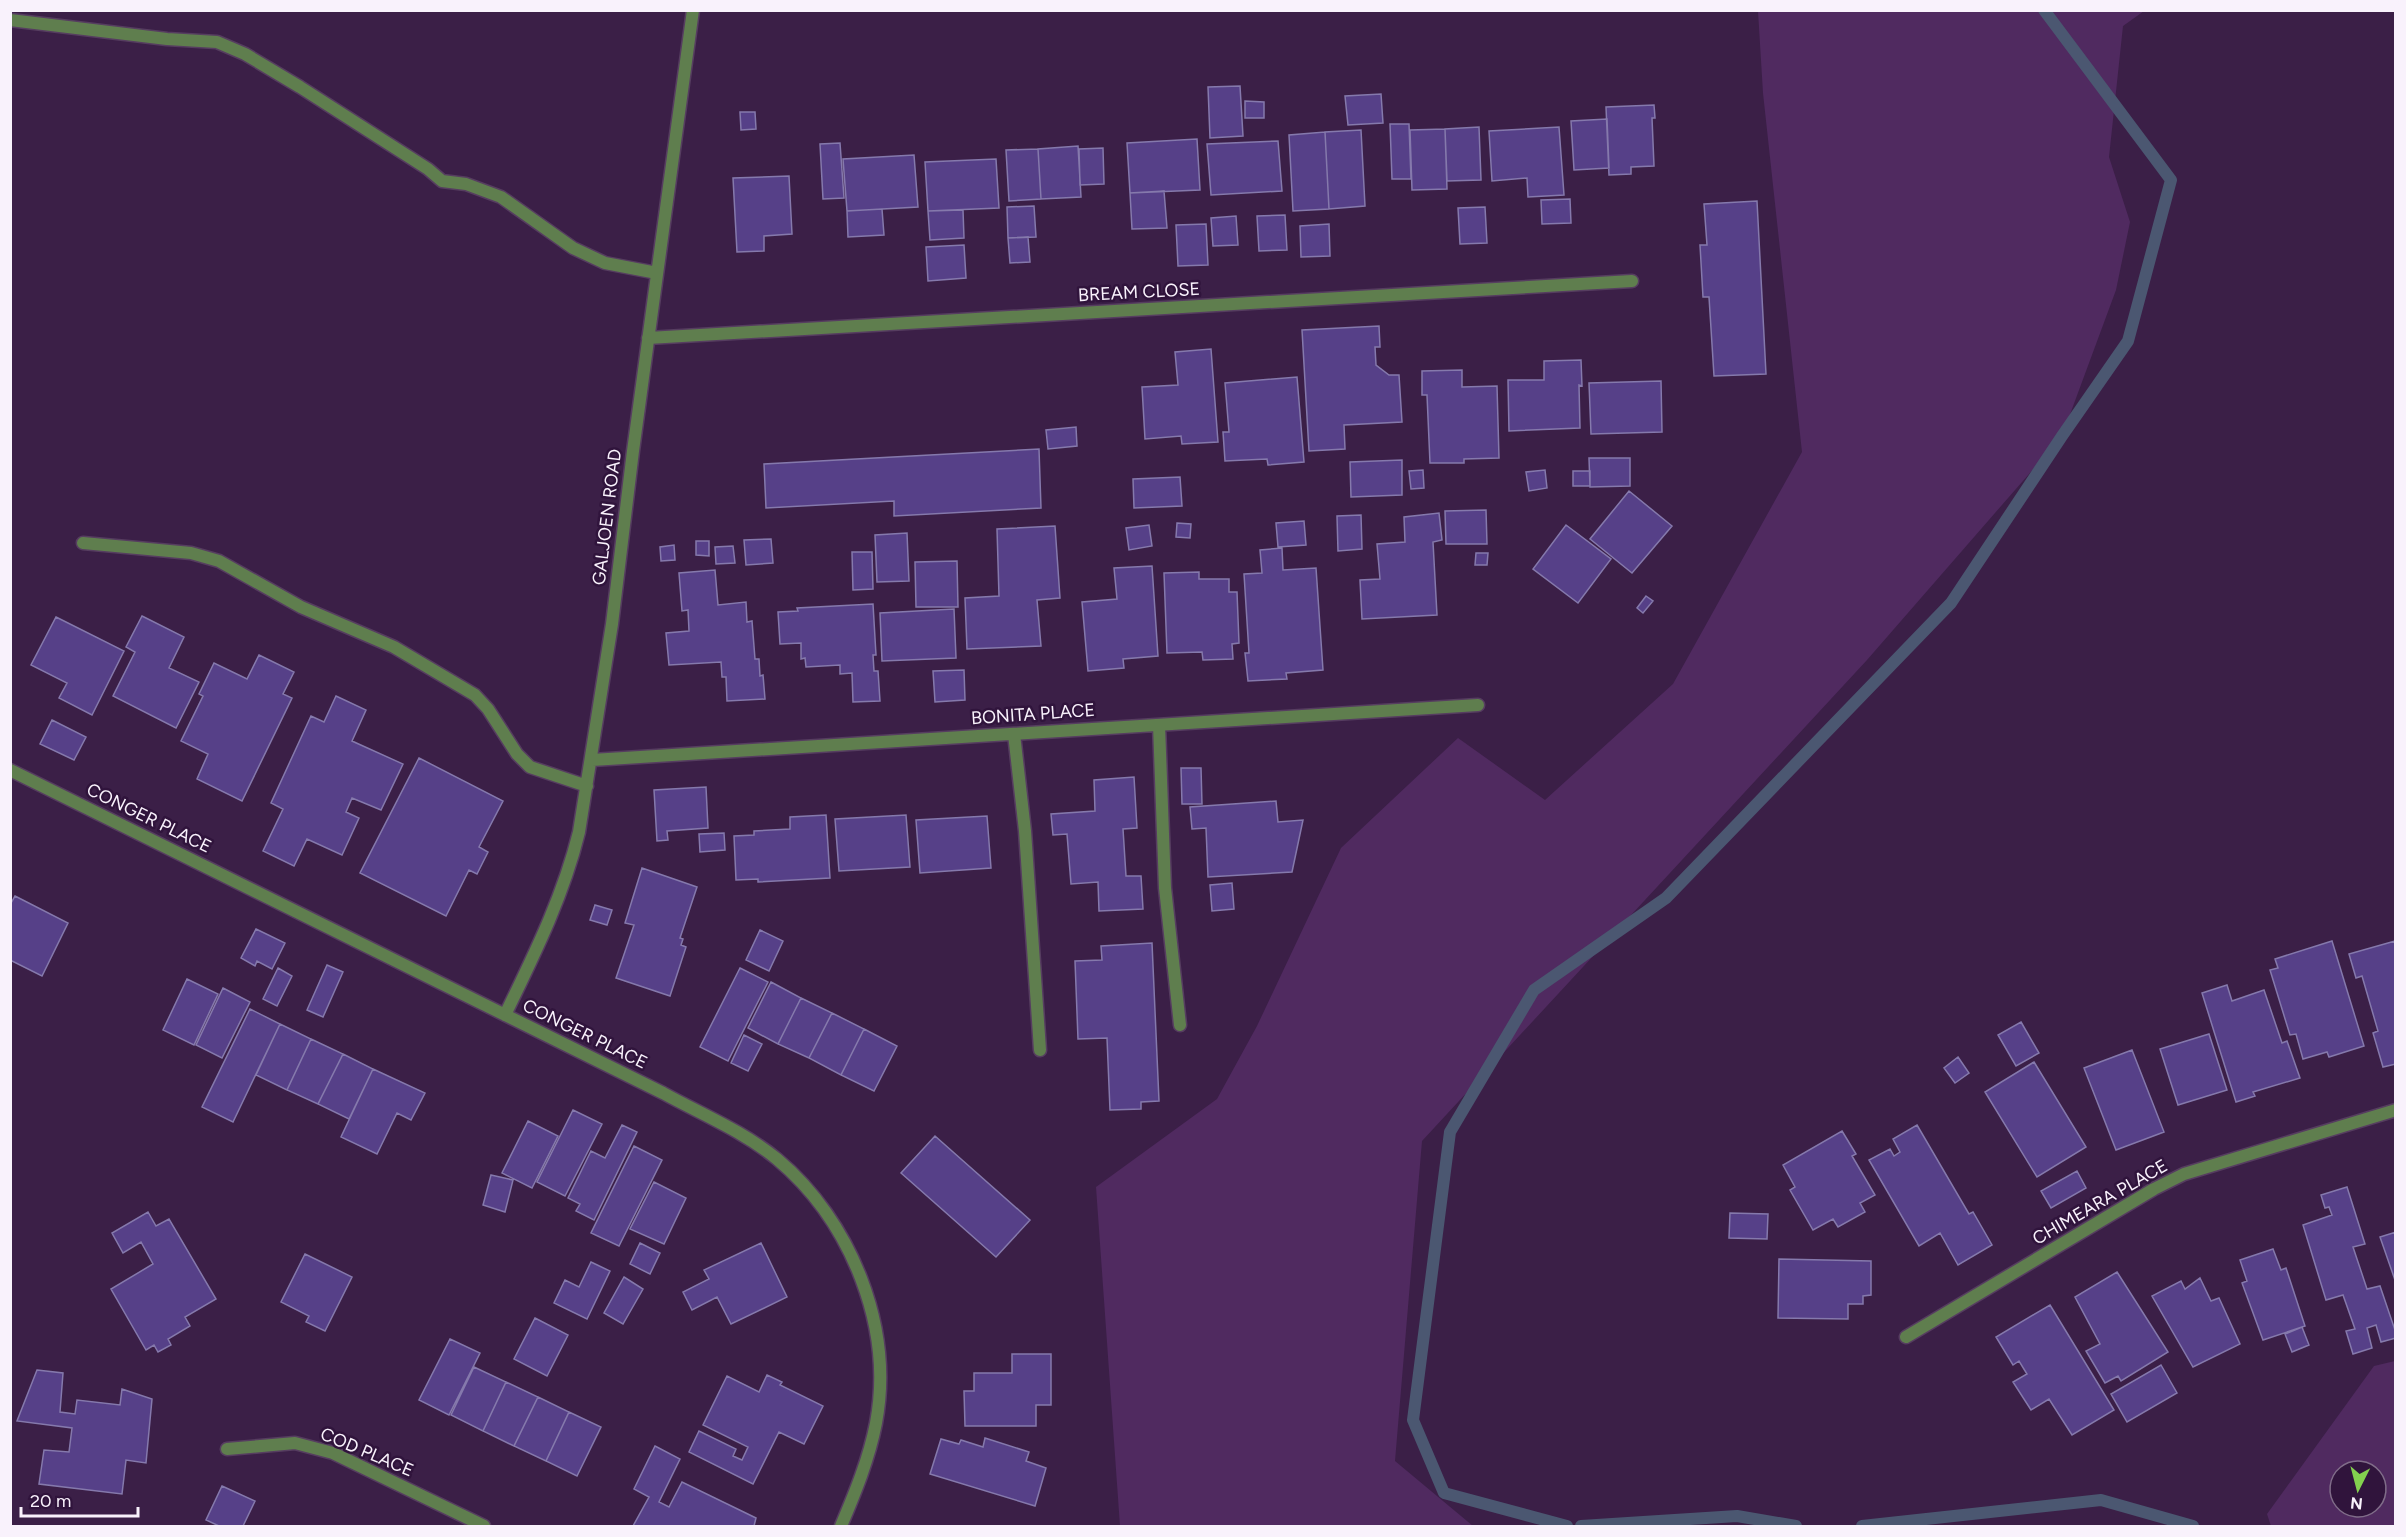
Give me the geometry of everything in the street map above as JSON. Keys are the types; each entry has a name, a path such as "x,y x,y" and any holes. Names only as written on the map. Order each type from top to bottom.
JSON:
{"street":[{"name":"GALJOEN ROAD","path":"505,1015 543,937 577,841 592,760 612,624 693,10"},
{"path":"10,20 167,39 217,42 245,54 300,87 428,169 442,181 466,184 501,197 573,248 605,263 657,273"},
{"name":"BREAM CLOSE","path":"648,338 1632,281"},
{"path":"83,543 191,553 219,561 301,606 394,647 475,695 488,709 517,754 530,767 587,786"},
{"name":"BONITA PLACE","path":"592,760 1478,705"},
{"path":"1159,725 1165,888 1180,1025"},
{"path":"1014,734 1025,831 1040,1050"},
{"name":"CONGER PLACE","path":"10,770 663,1093 753,1141 799,1180 827,1214 858,1268 874,1321 880,1372 876,1422 870,1450 841,1527"},
{"name":"CHIMEARA PLACE","path":"1906,1337 2184,1174 2396,1110"},
{"name":"COD PLACE","path":"227,1449 282,1443 333,1453 484,1527"}],"shaded area":[{"path":"1758,11 2144,11 2123,26 2109,157 2130,222 2116,290 2062,436 1867,660 1422,1141 1395,1461 1473,1526 1120,1526 1096,1187 1217,1099 1257,1026 1341,848 1458,738 1545,800 1673,684 1802,452 1763,93"},
{"path":"2395,1361 2395,1526 2271,1526 2267,1514 2374,1366"}],"building":[{"path":"1240,86 1243,136 1210,138 1208,87"},
{"path":"1381,94 1383,123 1348,125 1345,96"},
{"path":"1245,101 1264,102 1264,118 1245,118"},
{"path":"1654,105 1655,118 1652,118 1654,166 1631,167 1631,174 1609,175 1606,107"},
{"path":"740,112 755,112 756,129 741,130"},
{"path":"1607,119 1609,168 1574,170 1571,121"},
{"path":"1390,124 1409,124 1411,179 1392,179"},
{"path":"1479,127 1481,180 1447,181 1445,129"},
{"path":"1559,127 1564,195 1528,197 1527,178 1492,181 1489,131"},
{"path":"1445,129 1447,189 1412,190 1410,130"},
{"path":"1361,130 1365,206 1329,209 1325,132"},
{"path":"1325,132 1329,209 1293,211 1289,135"},
{"path":"1197,139 1200,190 1130,193 1127,143"},
{"path":"1278,141 1282,191 1211,195 1207,144"},
{"path":"840,143 844,198 823,199 820,144"},
{"path":"1078,146 1081,197 1041,199 1038,149"},
{"path":"1103,148 1104,184 1080,185 1079,149"},
{"path":"1038,149 1041,199 1009,201 1006,150"},
{"path":"914,155 918,207 847,211 843,159"},
{"path":"996,159 999,208 928,211 925,162"},
{"path":"789,176 792,234 764,236 764,251 737,252 733,178"},
{"path":"1164,191 1167,228 1132,229 1130,193"},
{"path":"1570,199 1571,223 1542,224 1541,200"},
{"path":"1757,201 1766,374 1714,376 1709,297 1703,297 1700,245 1707,245 1704,204"},
{"path":"1034,206 1036,237 1008,238 1007,207"},
{"path":"1485,207 1487,243 1460,244 1458,208"},
{"path":"882,209 884,235 848,237 847,211"},
{"path":"963,210 964,238 930,240 928,211"},
{"path":"1285,215 1287,250 1259,251 1257,216"},
{"path":"1236,216 1238,245 1213,246 1211,218"},
{"path":"1206,224 1208,265 1178,266 1176,225"},
{"path":"1329,224 1330,256 1301,257 1300,226"},
{"path":"1028,237 1030,262 1010,263 1008,238"},
{"path":"964,245 966,278 928,281 926,247"},
{"path":"1379,326 1380,347 1375,347 1376,365 1389,375 1399,375 1402,422 1344,425 1345,449 1309,451 1302,330"},
{"path":"1211,349 1218,442 1182,444 1181,436 1145,439 1142,387 1178,385 1175,352"},
{"path":"1581,360 1580,428 1509,431 1508,380 1544,380 1544,361"},
{"path":"1462,370 1462,387 1497,386 1499,458 1464,459 1464,463 1430,463 1427,395 1422,395 1422,371"},
{"path":"1297,377 1304,462 1268,465 1267,459 1225,461 1223,432 1229,432 1225,383"},
{"path":"1661,381 1662,432 1591,434 1589,383"},
{"path":"1076,427 1077,446 1048,449 1046,430"},
{"path":"1039,449 1041,508 894,516 894,501 766,508 764,464"},
{"path":"1589,458 1630,458 1630,486 1590,487"},
{"path":"1402,460 1402,495 1351,497 1350,462"},
{"path":"1423,470 1424,488 1411,489 1409,471"},
{"path":"1545,470 1547,488 1529,491 1526,472"},
{"path":"1573,471 1590,471 1590,486 1573,486"},
{"path":"1180,477 1182,506 1134,508 1133,479"},
{"path":"1629,491 1672,526 1632,573 1590,539"},
{"path":"1486,510 1487,544 1446,544 1445,511"},
{"path":"1439,513 1442,540 1433,542 1437,615 1362,619 1360,580 1380,579 1377,544 1405,542 1404,517"},
{"path":"1361,515 1362,549 1338,551 1337,516"},
{"path":"1304,521 1306,545 1278,547 1276,523"},
{"path":"1177,523 1191,524 1190,538 1176,537"},
{"path":"1149,525 1152,546 1129,550 1126,528"},
{"path":"1566,525 1611,559 1578,603 1533,569"},
{"path":"1055,526 1060,598 1037,600 1041,646 967,649 965,598 999,596 997,529"},
{"path":"907,533 909,581 877,582 875,535"},
{"path":"771,539 773,563 746,565 744,540"},
{"path":"696,541 709,541 709,556 696,555"},
{"path":"674,545 675,560 661,561 660,547"},
{"path":"733,546 735,563 716,564 715,547"},
{"path":"1282,548 1283,570 1316,568 1323,670 1286,673 1287,679 1248,681 1245,653 1249,653 1244,574 1262,573 1260,550"},
{"path":"852,552 872,552 873,589 853,590"},
{"path":"1476,553 1488,553 1487,565 1475,565"},
{"path":"957,561 958,607 916,607 915,562"},
{"path":"1152,566 1158,656 1123,659 1124,668 1088,671 1082,602 1117,599 1114,568"},
{"path":"715,570 718,605 746,602 747,622 752,621 755,659 759,659 760,676 763,675 765,699 727,701 726,677 722,677 721,662 669,665 666,633 689,631 688,610 682,611 679,573"},
{"path":"1199,572 1199,579 1229,579 1229,592 1237,592 1239,643 1232,644 1233,659 1203,660 1202,652 1167,653 1164,573"},
{"path":"1646,596 1653,601 1643,613 1637,608"},
{"path":"873,604 876,655 873,655 874,671 878,671 880,701 853,702 852,673 840,674 840,665 806,667 805,658 801,659 801,643 780,644 778,612 798,611 797,608"},
{"path":"954,609 956,658 882,661 880,613"},
{"path":"142,616 184,637 169,668 199,682 176,728 113,696 135,652 126,647"},
{"path":"56,617 124,651 92,715 59,698 67,683 31,665"},
{"path":"259,655 294,672 283,694 292,698 242,801 197,779 208,754 181,741 203,696 199,694 214,663 247,679"},
{"path":"964,670 965,700 935,702 933,671"},
{"path":"336,696 366,710 352,741 403,764 381,810 352,798 346,812 359,818 342,855 307,839 294,866 263,851 283,809 271,803 311,716 324,722"},
{"path":"52,720 86,737 74,760 40,744"},
{"path":"419,758 503,801 479,847 488,852 477,874 469,870 446,916 360,873"},
{"path":"1181,768 1201,768 1202,804 1182,804"},
{"path":"1134,777 1137,828 1123,829 1126,876 1141,876 1143,909 1099,911 1098,882 1071,884 1067,834 1053,835 1051,814 1095,811 1094,780"},
{"path":"706,787 708,828 667,831 668,840 657,841 654,790"},
{"path":"1276,801 1278,822 1303,820 1292,872 1208,877 1206,828 1192,829 1190,807"},
{"path":"826,815 830,878 758,882 758,879 736,880 734,836 754,835 754,831 790,829 790,817"},
{"path":"906,815 910,867 839,871 835,819"},
{"path":"987,816 991,868 920,873 916,820"},
{"path":"724,833 725,850 700,852 699,834"},
{"path":"642,868 697,887 680,938 683,939 681,945 686,947 670,996 616,978 634,925 625,923"},
{"path":"1232,883 1234,909 1212,911 1210,885"},
{"path":"15,896 68,923 42,976 10,960 10,905"},
{"path":"595,905 612,910 607,925 590,920"},
{"path":"256,929 285,943 272,969 257,961 255,966 241,958"},
{"path":"760,930 783,941 769,971 746,960"},
{"path":"2332,941 2364,1046 2329,1057 2327,1052 2303,1059 2296,1034 2290,1035 2270,970 2278,968 2275,959"},
{"path":"2395,941 2396,1064 2383,1067 2373,1033 2378,1031 2362,976 2356,978 2349,954"},
{"path":"1152,943 1159,1101 1141,1102 1141,1109 1110,1110 1107,1038 1078,1039 1075,961 1102,960 1101,946"},
{"path":"327,965 343,972 323,1017 307,1010"},
{"path":"278,968 292,976 277,1006 263,999"},
{"path":"740,968 768,982 728,1061 700,1047"},
{"path":"187,979 218,994 194,1045 163,1030"},
{"path":"771,982 801,998 778,1044 748,1028"},
{"path":"2227,985 2232,1001 2264,990 2282,1043 2287,1041 2300,1078 2253,1092 2255,1096 2236,1102 2202,993"},
{"path":"223,988 250,1002 222,1058 196,1045"},
{"path":"801,998 832,1013 809,1058 778,1044"},
{"path":"250,1009 280,1024 233,1122 202,1107"},
{"path":"832,1013 864,1029 841,1075 809,1058"},
{"path":"2021,1022 2039,1053 2016,1066 1998,1035"},
{"path":"280,1024 311,1039 287,1090 256,1075"},
{"path":"864,1029 897,1046 874,1091 841,1075"},
{"path":"2209,1034 2227,1090 2178,1105 2160,1049"},
{"path":"744,1035 762,1044 748,1071 731,1063"},
{"path":"311,1039 343,1054 318,1104 287,1090"},
{"path":"2132,1050 2164,1132 2116,1150 2084,1068"},
{"path":"343,1054 373,1069 349,1119 318,1104"},
{"path":"1958,1057 1969,1073 1955,1083 1944,1068"},
{"path":"2034,1062 2086,1147 2037,1177 1985,1092"},
{"path":"373,1069 425,1093 411,1120 397,1113 377,1154 341,1137"},
{"path":"573,1110 602,1124 565,1196 537,1182"},
{"path":"528,1121 558,1136 532,1188 502,1173"},
{"path":"622,1125 637,1132 594,1220 576,1211 580,1204 568,1198 591,1151 605,1158"},
{"path":"1917,1125 1969,1214 1973,1212 1992,1245 1958,1265 1940,1233 1919,1246 1869,1160 1890,1149 1894,1156 1900,1152 1893,1139"},
{"path":"1842,1131 1856,1154 1852,1156 1875,1195 1860,1203 1865,1212 1838,1227 1833,1219 1813,1230 1790,1190 1795,1187 1783,1165"},
{"path":"935,1136 1030,1220 996,1257 901,1173"},
{"path":"634,1146 662,1160 619,1246 591,1233"},
{"path":"2077,1171 2086,1188 2051,1208 2041,1191"},
{"path":"491,1175 513,1180 505,1212 483,1205"},
{"path":"654,1182 686,1198 664,1244 630,1229"},
{"path":"2347,1187 2365,1244 2353,1247 2367,1289 2380,1286 2396,1333 2396,1338 2381,1342 2376,1325 2367,1328 2372,1348 2353,1354 2346,1331 2355,1329 2343,1295 2326,1300 2303,1225 2332,1215 2329,1207 2325,1208 2321,1195"},
{"path":"148,1212 156,1226 169,1219 216,1299 185,1317 190,1326 168,1339 171,1345 158,1352 154,1345 146,1350 111,1289 153,1264 141,1242 123,1253 112,1233"},
{"path":"1730,1213 1768,1214 1767,1239 1729,1238"},
{"path":"2396,1232 2396,1283 2380,1237"},
{"path":"640,1243 660,1253 650,1274 630,1264"},
{"path":"761,1243 787,1297 731,1324 717,1297 692,1310 683,1292 709,1279 704,1270"},
{"path":"2273,1249 2281,1270 2286,1268 2305,1326 2263,1340 2242,1283 2247,1281 2240,1260"},
{"path":"305,1254 352,1277 325,1331 306,1322 309,1316 281,1302"},
{"path":"1779,1259 1871,1261 1871,1295 1863,1296 1863,1304 1848,1304 1848,1319 1778,1318"},
{"path":"591,1262 610,1271 587,1319 554,1303 565,1280 579,1287"},
{"path":"2117,1272 2168,1352 2121,1381 2118,1376 2105,1383 2086,1351 2100,1344 2075,1297"},
{"path":"624,1277 643,1289 623,1324 604,1313"},
{"path":"2200,1278 2211,1301 2219,1298 2240,1344 2193,1367 2152,1296 2181,1281 2185,1289"},
{"path":"2050,1305 2114,1410 2072,1435 2049,1399 2031,1410 2013,1382 2027,1374 2019,1361 2013,1365 1996,1337"},
{"path":"535,1318 568,1335 547,1376 514,1359"},
{"path":"2302,1327 2309,1345 2292,1352 2285,1334"},
{"path":"450,1339 480,1353 449,1415 419,1400"},
{"path":"1012,1354 1051,1354 1051,1405 1036,1405 1036,1426 965,1426 964,1391 974,1391 974,1373 1012,1373"},
{"path":"2161,1365 2177,1393 2127,1422 2111,1394"},
{"path":"474,1367 506,1382 483,1431 451,1415"},
{"path":"37,1370 63,1373 60,1412 75,1414 77,1400 120,1405 122,1389 152,1399 146,1463 126,1460 122,1494 39,1484 44,1450 69,1452 72,1428 17,1421"},
{"path":"767,1375 782,1382 780,1385 823,1406 804,1444 779,1432 753,1484 689,1452 699,1431 736,1449 733,1456 742,1460 748,1447 703,1425 727,1376 759,1392"},
{"path":"506,1382 538,1397 514,1446 483,1431"},
{"path":"538,1397 569,1412 546,1461 514,1446"},
{"path":"569,1412 601,1427 577,1476 546,1461"},
{"path":"985,1438 1029,1452 1026,1461 1046,1468 1035,1506 930,1474 941,1439 959,1444 961,1440 983,1447"},
{"path":"655,1446 680,1459 659,1502 669,1507 682,1482 756,1518 754,1526 633,1526 649,1497 634,1489"},
{"path":"222,1486 255,1501 243,1526 219,1526 206,1520"}],"waterway":[{"path":"1567,1526 1444,1493 1413,1420 1450,1132 1534,990 1666,898 1951,603 2128,341 2171,180 2044,10"},
{"path":"1862,1526 2101,1500 2193,1526"},
{"path":"1581,1526 1737,1516 1796,1526"}]}
